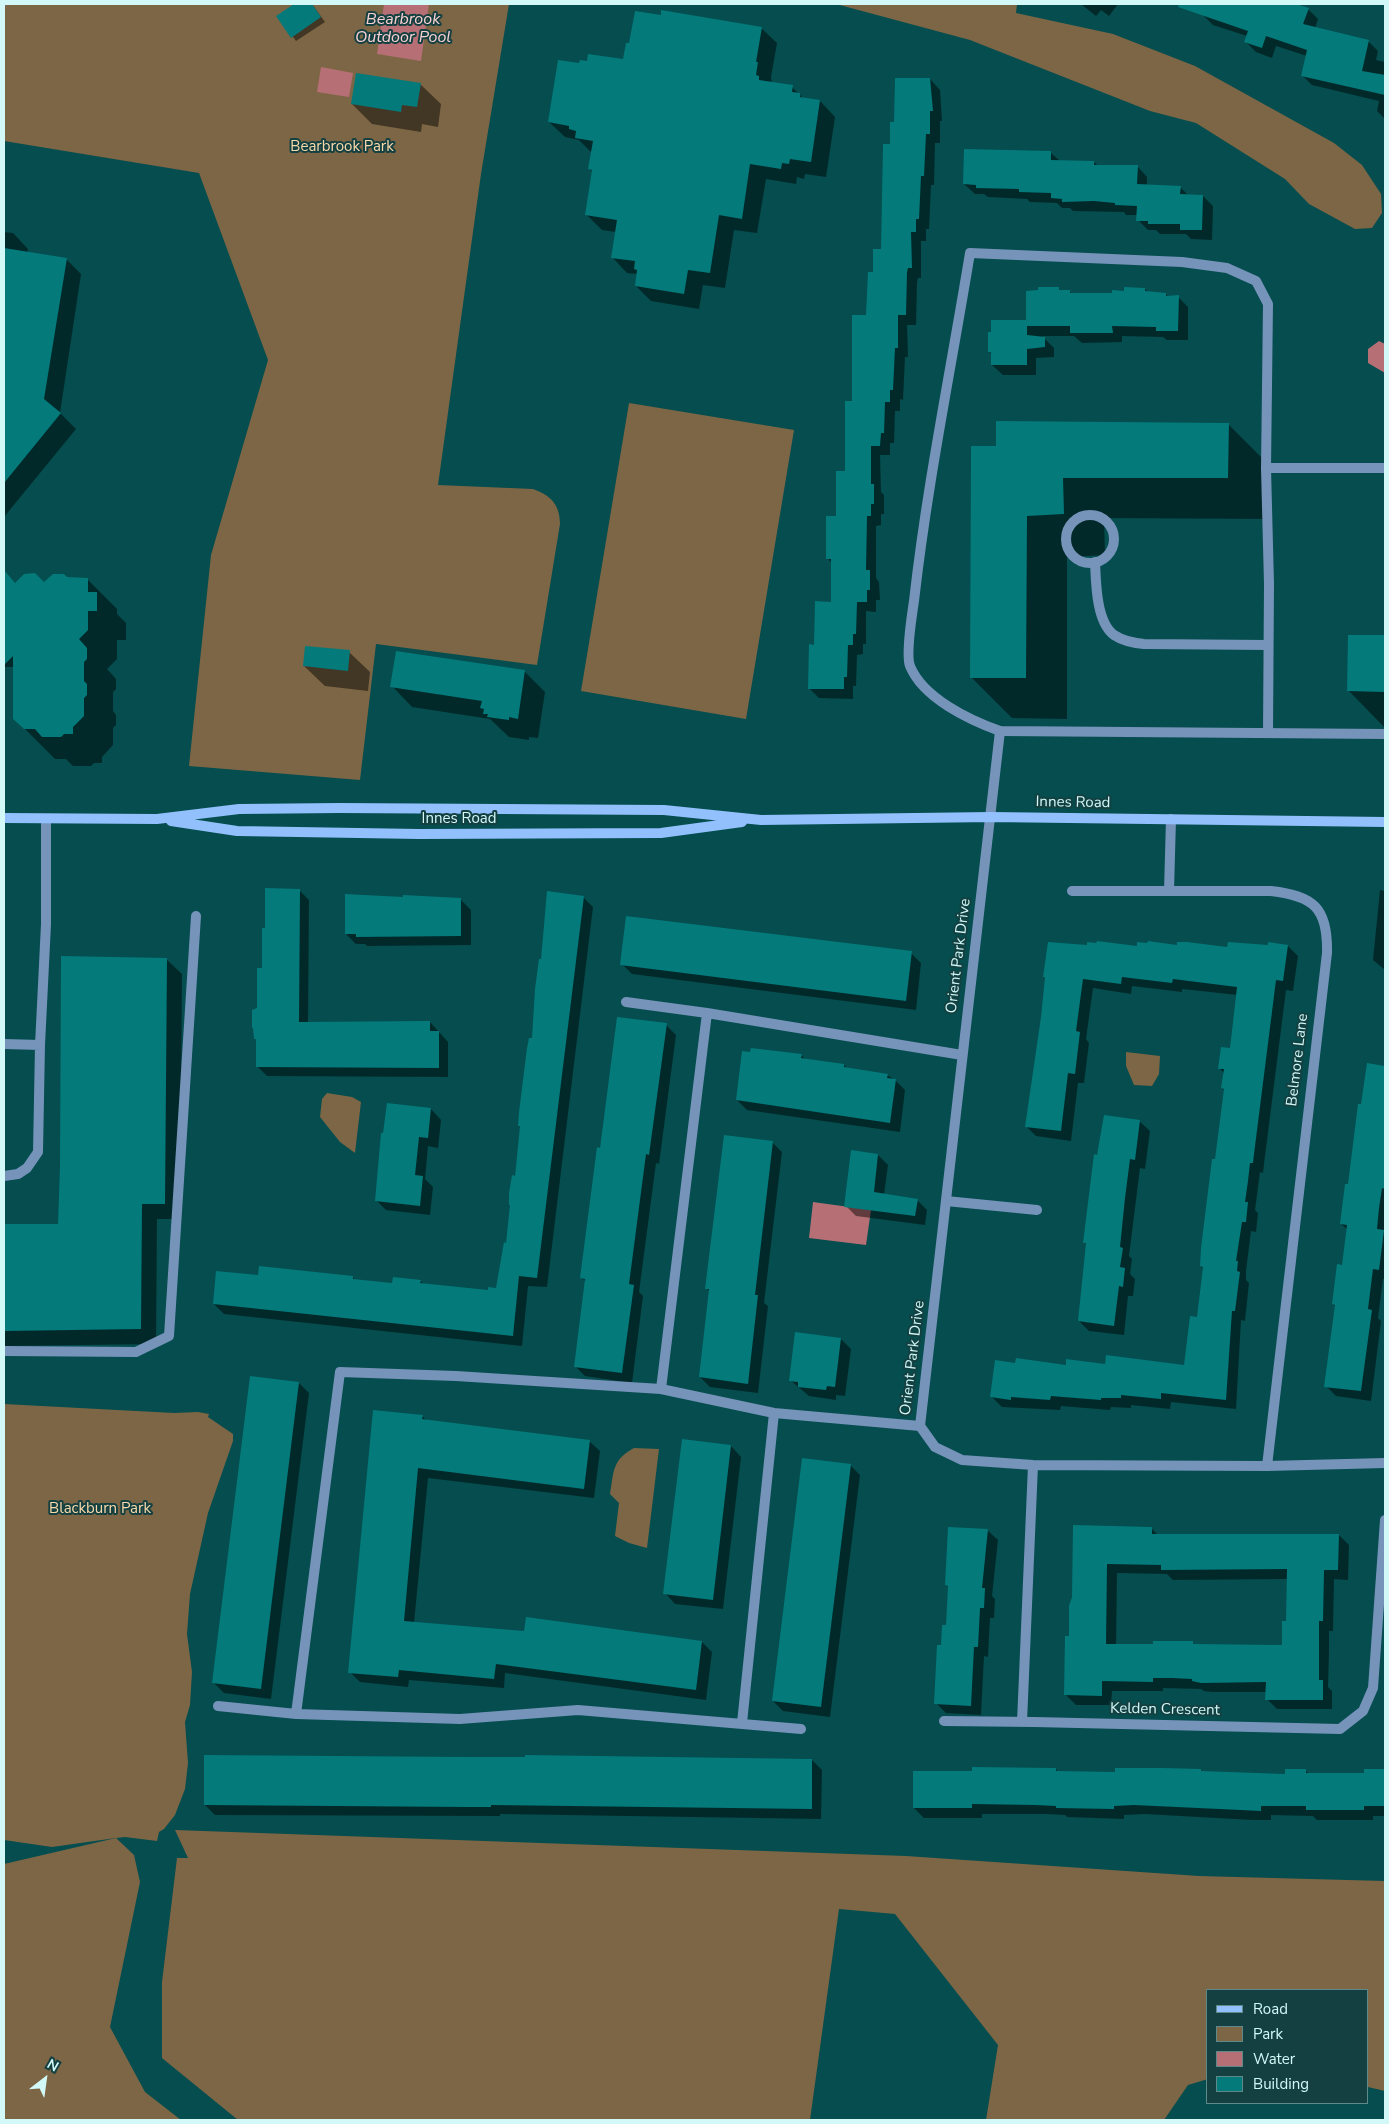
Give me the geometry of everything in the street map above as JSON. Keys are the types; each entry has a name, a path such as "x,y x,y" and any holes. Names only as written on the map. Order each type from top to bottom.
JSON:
{"street":[{"path":"1268,732 1266,468 1268,304 1256,281 1227,268 1182,262 970,253 919,556 911,624 909,664 922,686 951,708 976,722 1000,731 1385,734"},
{"path":"1266,468 1385,468"},
{"path":"1092,515 1106,521 1113,534 1112,548 1102,559 1095,562 1079,560 1068,548 1067,532 1076,519 1084,516 1092,515"},
{"path":"1095,562 1096,595 1103,621 1113,634 1128,642 1144,644 1268,645"},
{"name":"Orient Park Drive","path":"1000,731 920,1426 935,1447 962,1460 1033,1465 1267,1466 1385,1463"},
{"name":"Innes Road","path":"4,818 158,819 239,809 347,808 664,810 761,820 991,817 1385,822"},
{"path":"4,1176 18,1174 27,1168 38,1152 40,1046 46,924 46,819"},
{"name":"Innes Road","path":"158,819 237,831 419,834 661,833 761,820"},
{"path":"1169,891 1171,820"},
{"name":"Belmore Lane","path":"1072,890 1270,891 1291,893 1312,902 1321,915 1328,934 1267,1466"},
{"path":"4,1352 136,1352 169,1336 196,916"},
{"path":"626,1002 708,1013 962,1055"},
{"path":"661,1389 708,1013"},
{"path":"4,1044 40,1046"},
{"path":"946,1201 1037,1210"},
{"path":"296,1714 340,1372 456,1376 661,1389 774,1413 920,1426"},
{"path":"742,1723 774,1413"},
{"path":"1022,1722 1033,1465"},
{"name":"Kelden Crescent","path":"944,1722 1340,1729 1363,1712 1373,1688 1385,1520"},
{"path":"218,1706 296,1714 460,1719 578,1710 801,1729"}],"green space":[{"name":"Bearbrook Park","path":"4,4 509,4 481,174 438,485 533,489 549,497 556,506 560,517 560,524 537,665 376,644 360,780 189,766 211,555 268,360 199,173 4,141"},
{"path":"836,4 1017,4 1016,13 1113,34 1195,66 1334,143 1362,165 1381,194 1382,213 1372,228 1355,229 1309,204 1285,179 1196,123 1150,111 970,40"},
{"path":"629,403 794,430 746,719 581,691"},
{"path":"1126,1052 1160,1056 1159,1074 1152,1086 1134,1085 1126,1066"},
{"path":"327,1093 352,1097 361,1102 355,1153 340,1142 320,1117 322,1099"},
{"name":"Blackburn Park","path":"4,1404 174,1413 198,1412 209,1414 208,1417 233,1434 233,1441 208,1513 190,1594 187,1634 192,1672 190,1705 185,1722 188,1763 185,1789 175,1815 164,1829 159,1832 157,1841 125,1837 52,1847 4,1840"},
{"path":"634,1448 659,1449 647,1548 629,1543 615,1536 619,1503 610,1494 615,1467 627,1452"},
{"path":"175,1830 906,1856 1199,1876 1385,1881 1385,2091 1369,2087 1369,1989 1206,1989 1206,2080 1188,2085 1164,2120 986,2120 998,2045 895,1914 839,1909 810,2120 238,2120 162,2058 162,1982 177,1858 188,1858"},
{"path":"116,1838 134,1855 140,1882 110,2027 145,2092 181,2120 4,2120 4,1864"}],"water":[{"name":"Bearbrook Outdoor Pool","path":"384,4 429,4 421,61 377,54"},
{"path":"321,67 353,73 349,97 317,92"},
{"path":"1379,341 1385,344 1385,373 1368,363 1368,349"},
{"path":"813,1202 871,1210 866,1245 809,1238"}],"building":[{"path":"294,4 312,4 321,17 291,38 276,16"},
{"path":"1179,4 1296,4 1309,8 1303,24 1369,40 1362,71 1385,75 1385,95 1301,76 1307,50 1266,36 1262,48 1244,42 1248,31 1178,7"},
{"path":"661,10 762,27 756,62 758,62 756,75 759,76 759,80 793,85 792,92 800,93 800,97 820,100 811,162 790,159 789,164 782,163 781,169 750,164 742,219 719,215 710,273 688,270 684,294 635,286 637,270 634,269 635,261 611,258 617,220 585,215 592,170 588,169 593,141 575,138 576,131 569,129 569,126 548,122 558,60 579,63 580,60 587,61 588,54 623,59 626,43 629,43 635,11 661,15"},
{"path":"356,73 421,83 417,107 402,105 401,112 351,104"},
{"path":"895,78 930,78 933,111 930,111 930,134 926,134 924,176 921,176 919,219 916,219 916,232 911,232 912,268 908,268 907,272 906,315 898,315 898,348 895,348 893,390 890,390 890,402 885,402 884,433 881,433 880,446 871,446 871,484 874,484 874,504 871,504 871,516 867,516 866,570 870,570 870,590 867,590 867,602 857,602 856,634 853,634 853,645 848,645 847,677 844,677 844,689 808,689 809,644 814,645 815,601 831,602 831,559 826,559 826,516 836,516 836,471 845,471 845,401 852,401 852,315 866,315 868,272 873,272 873,249 881,249 883,144 890,144 890,122 894,122"},
{"path":"964,149 1051,151 1051,160 1094,161 1094,165 1138,165 1137,184 1181,186 1180,194 1203,195 1202,230 1180,230 1180,224 1148,224 1148,221 1136,221 1137,206 1115,205 1115,203 1094,201 1062,202 1062,199 1051,198 1051,193 1019,192 1019,189 976,188 976,185 963,184"},
{"path":"4,248 67,258 44,399 61,413 4,483"},
{"path":"1038,287 1059,287 1059,290 1070,290 1070,293 1112,293 1112,290 1124,291 1124,287 1145,288 1145,291 1166,293 1166,296 1179,295 1178,331 1156,331 1156,327 1112,326 1113,333 1070,333 1070,326 1027,326 1027,335 1045,337 1045,347 1027,349 1027,365 991,365 991,352 988,352 988,332 991,332 991,320 1026,320 1026,291 1038,290"},
{"path":"996,421 1229,423 1228,478 1063,478 1064,514 1027,516 1026,678 970,678 971,446 996,446"},
{"path":"4,570 15,583 24,574 35,573 44,582 53,574 88,578 88,592 97,592 97,611 88,611 88,630 79,639 87,648 87,659 84,662 84,681 87,684 87,695 84,698 84,716 73,727 73,734 64,734 61,737 42,737 35,729 24,729 13,719 13,656 4,665"},
{"path":"1348,635 1385,635 1385,692 1347,691"},
{"path":"305,646 350,650 348,671 303,666"},
{"path":"396,651 525,670 518,719 509,717 509,720 487,717 488,714 483,714 484,709 480,708 482,701 390,687"},
{"path":"265,888 300,889 299,1022 430,1021 430,1031 439,1031 439,1068 256,1067 256,1039 254,1039 252,1028 252,1010 257,1008 257,968 262,968"},
{"path":"547,891 584,896 537,1278 519,1276 513,1336 213,1304 216,1271 258,1275 259,1266 353,1276 353,1279 392,1283 393,1277 421,1280 420,1283 488,1290 488,1287 496,1288 504,1242 506,1243 512,1175 515,1176 520,1126 518,1126 519,1112 527,1048 529,1038 532,1038 535,989 539,959 541,959"},
{"path":"345,894 461,898 461,936 356,937 356,934 345,934"},
{"path":"626,916 912,951 906,1001 620,965"},
{"path":"1097,941 1137,946 1137,942 1147,943 1148,941 1177,945 1177,942 1187,942 1227,947 1228,942 1268,945 1268,942 1288,945 1283,981 1276,980 1253,1163 1250,1163 1245,1202 1248,1202 1246,1222 1242,1222 1236,1261 1238,1261 1237,1271 1240,1272 1235,1311 1232,1311 1226,1400 1161,1393 1161,1399 1121,1395 1121,1398 1101,1398 1101,1400 1051,1396 1050,1400 1011,1397 1011,1400 990,1397 995,1360 1015,1363 1016,1358 1066,1365 1066,1359 1105,1364 1106,1355 1184,1365 1190,1316 1197,1317 1203,1267 1200,1266 1201,1248 1212,1159 1215,1159 1224,1089 1221,1088 1224,1069 1218,1069 1221,1047 1230,1048 1237,987 1173,979 1172,983 1122,977 1121,984 1083,979 1076,1031 1080,1032 1075,1074 1068,1073 1061,1131 1025,1127 1041,1017 1045,977 1043,977 1048,942 1087,945 1087,942 1096,943"},
{"path":"61,956 167,958 165,1204 142,1204 141,1329 4,1331 4,1224 58,1224"},
{"path":"617,1017 667,1023 649,1155 646,1154 629,1284 634,1285 622,1373 574,1367 585,1279 580,1278 597,1147 600,1148"},
{"path":"751,1048 802,1054 801,1058 844,1064 844,1067 888,1074 887,1078 896,1079 890,1123 736,1100 742,1051 750,1052"},
{"path":"1367,1063 1385,1066 1385,1189 1382,1188 1377,1229 1384,1230 1379,1270 1373,1269 1368,1309 1372,1310 1361,1391 1324,1387 1335,1305 1332,1304 1337,1264 1342,1265 1347,1225 1340,1224 1345,1184 1348,1184 1358,1104 1361,1104"},
{"path":"387,1103 431,1108 428,1138 419,1137 415,1175 423,1176 420,1206 375,1201 381,1133 383,1133"},
{"path":"1104,1115 1140,1120 1135,1160 1130,1159 1125,1198 1120,1247 1123,1248 1120,1267 1125,1268 1123,1287 1119,1286 1114,1326 1078,1321 1086,1243 1083,1243 1094,1154 1097,1155"},
{"path":"724,1135 773,1141 755,1295 758,1295 748,1384 699,1377 709,1289 705,1289"},
{"path":"851,1150 878,1154 874,1192 918,1199 915,1216 844,1207"},
{"path":"795,1332 841,1338 835,1387 827,1386 826,1390 798,1387 798,1382 789,1381"},
{"path":"250,1376 299,1382 261,1689 212,1683"},
{"path":"373,1410 423,1415 422,1419 590,1440 584,1489 418,1468 404,1621 524,1631 526,1617 702,1641 696,1690 496,1664 494,1679 399,1670 398,1677 348,1673"},
{"path":"682,1439 731,1445 713,1600 663,1594"},
{"path":"802,1458 851,1464 821,1707 772,1701"},
{"path":"1073,1525 1152,1527 1152,1534 1339,1534 1338,1570 1324,1570 1323,1621 1319,1621 1319,1680 1323,1680 1323,1700 1265,1700 1266,1682 1201,1683 1192,1681 1192,1679 1172,1678 1153,1678 1153,1682 1102,1681 1102,1696 1064,1695 1065,1636 1069,1636 1069,1606 1072,1597","holes":["1107,1564 1161,1565 1161,1570 1287,1569 1286,1621 1282,1621 1282,1645 1193,1644 1193,1641 1153,1641 1153,1644 1106,1644"]},
{"path":"948,1527 988,1529 982,1588 985,1588 984,1608 980,1608 978,1647 974,1647 971,1706 934,1704 937,1645 941,1645 942,1625 946,1625 948,1586 945,1585"},
{"path":"204,1755 525,1757 525,1755 812,1759 812,1809 491,1805 491,1807 468,1807 204,1805"},
{"path":"972,1767 1056,1768 1056,1771 1115,1772 1115,1768 1163,1768 1285,1774 1285,1769 1306,1769 1306,1773 1364,1773 1364,1769 1385,1769 1384,1806 1364,1806 1364,1810 1306,1810 1306,1806 1261,1806 1261,1811 1134,1805 1114,1806 1114,1809 972,1804 972,1808 913,1808 913,1771 972,1771"}]}
